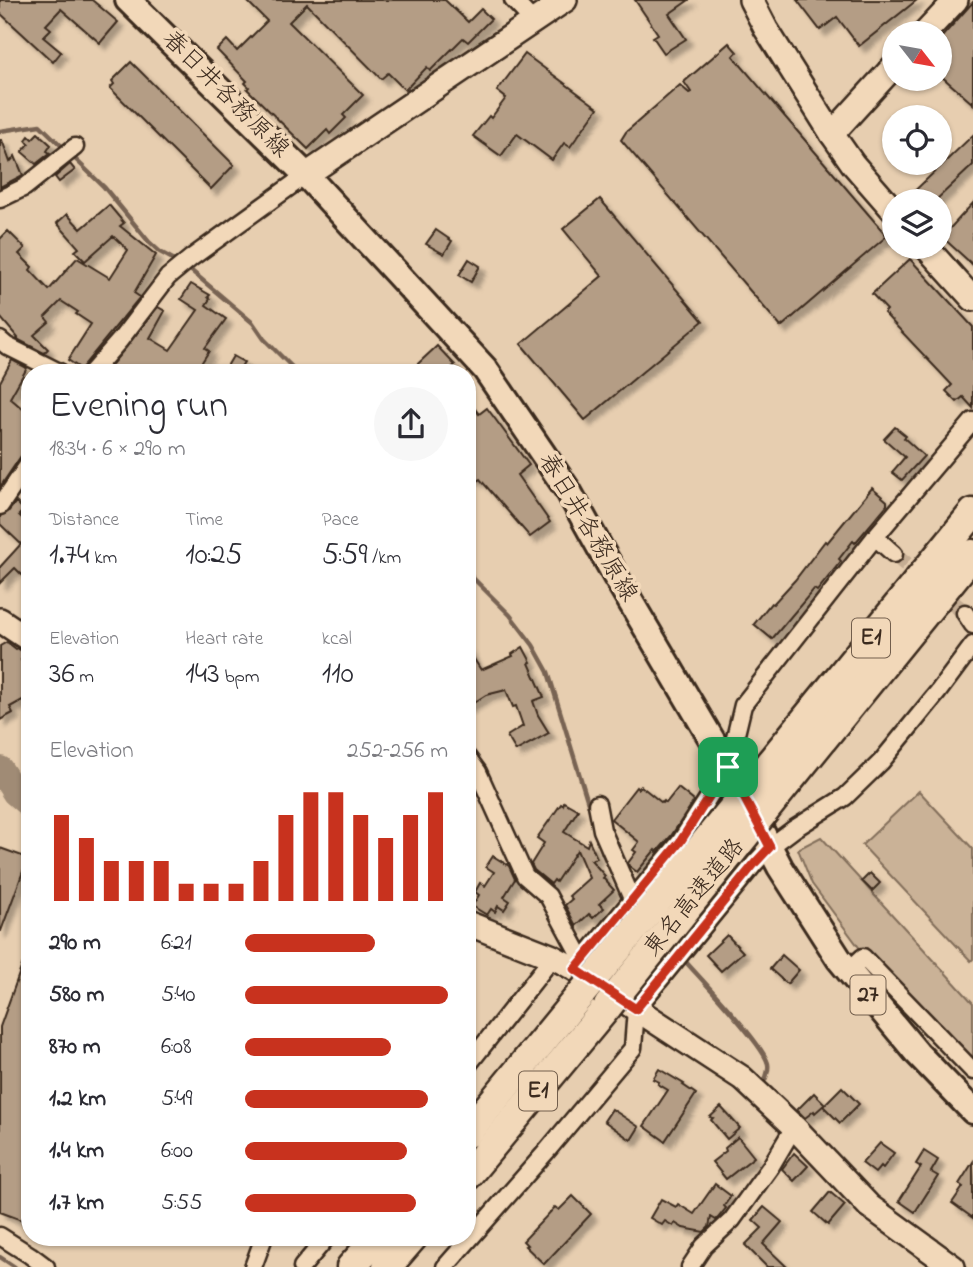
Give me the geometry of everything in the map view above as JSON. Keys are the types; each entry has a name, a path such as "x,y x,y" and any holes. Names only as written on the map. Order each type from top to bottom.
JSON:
{"highway":[{"name":"東名高速道路","path":"476,1165 608,1006 973,513"},
{"name":"東名高速道路","path":"476,1120 580,974 778,773 973,554"},
{"path":"351,1267 370,1246"},
{"path":"387,1267 405,1246"}],"main road":[{"name":"春日井各務原線","path":"128,0 306,175 485,369 569,492 728,767 780,867 848,971 917,1054 973,1111"}],"street":[{"path":"513,0 534,22"},
{"path":"99,364 168,277 191,258 306,175 565,0"},
{"path":"751,0 766,29 832,134 853,164 882,197"},
{"path":"936,21 956,0"},
{"path":"832,134 882,79"},
{"path":"0,199 25,187 75,147"},
{"path":"937,259 973,299"},
{"path":"2,347 41,364"},
{"path":"580,974 680,842 728,767 743,705 875,537 973,421"},
{"path":"0,506 21,475"},
{"path":"875,537 894,554"},
{"path":"0,620 21,634"},
{"path":"476,1231 633,1048 636,1009 746,873 770,847 845,797 881,762 973,645"},
{"path":"476,769 525,876 548,897 580,974"},
{"path":"597,804 602,830 633,901"},
{"path":"476,927 553,957 742,1078 794,1127 869,1206 953,1267"},
{"path":"476,1055 553,957"},
{"path":"848,971 863,957 973,1072"},
{"path":"690,1267 704,1246 732,1220 771,1166 794,1127"},
{"path":"0,1236 46,1267"},
{"path":"253,1267 261,1246"},
{"path":"302,1267 320,1246"},
{"path":"444,1267 462,1246"}],"shaded area":[{"path":"919,791 973,849 971,961 862,845"},
{"path":"821,837 973,1003 973,1067 864,954 812,884 798,849"}],"building":[{"path":"0,0 92,0 118,22 100,43 61,9 46,25 51,29 43,37 61,52 53,62 0,13"},
{"path":"246,0 445,0 468,22 481,9 491,19 468,42 463,38 430,71 427,67 405,90 388,73 381,79 307,4 289,22 363,95 343,115 346,118 330,134 327,130 308,149 247,89 247,81 217,50 227,40 237,51 267,21"},
{"path":"635,0 689,0 669,14 686,39 664,53 653,37 658,34"},
{"path":"797,0 917,0 891,21 882,21 882,28 859,46 837,17 820,30"},
{"path":"973,2 973,104 952,86 952,26"},
{"path":"729,43 737,52 733,56 882,230 882,240 781,327 621,140 626,132 680,85 691,92 684,82"},
{"path":"525,54 598,108 570,147 564,143 552,160 517,134 501,156 473,136 506,98 497,91"},
{"path":"131,62 234,165 211,189 110,88 114,84 112,81"},
{"path":"38,133 51,145 47,151 50,153 36,164 22,152 29,144 26,140 29,136 32,139"},
{"path":"973,135 973,165 948,189 917,189 931,175 952,175 952,155"},
{"path":"0,140 10,162 15,156 23,175 0,187"},
{"path":"70,164 75,170 59,182 55,177"},
{"path":"600,199 703,321 585,420 521,344 602,276 563,229"},
{"path":"973,203 973,265 952,246 952,226"},
{"path":"109,205 124,223 120,226 156,255 134,293 140,297 85,364 74,364 68,360 91,324 61,301 45,317 49,322 34,335 48,349 44,353 17,339 0,317 0,239 8,231 25,248 19,254 49,290 77,258 110,278 128,250 113,236 85,261 75,251 79,248 57,223 67,214 81,229"},
{"path":"436,230 452,241 444,254 426,244"},
{"path":"469,259 480,266 471,282 459,275"},
{"path":"910,259 973,327 973,408 963,397 957,402 946,391 952,385 884,313 887,310 872,294"},
{"path":"191,284 210,295 206,305 226,319 205,348 209,351 201,364 112,364 158,307 165,311 150,338 170,350 198,310 181,299"},
{"path":"437,346 454,364 418,364"},
{"path":"233,356 244,362 243,364 228,364"},
{"path":"12,360 21,365 21,379 10,398 21,407 21,456 0,487 0,382"},
{"path":"487,408 529,465 517,475 550,522 530,537 480,479 476,479 476,410 479,414"},
{"path":"895,427 924,456 902,480 892,472 905,457 884,439"},
{"path":"872,488 887,501 887,505 855,543 853,541 817,591 814,589 772,639 754,624 795,580"},
{"path":"16,502 21,507 21,544 0,524 0,516 8,512"},
{"path":"21,544 21,574 15,568 0,583 0,567"},
{"path":"7,642 21,651 21,701 10,707 13,713 0,720 0,646"},
{"path":"523,647 531,662 529,663 544,697 533,701 549,733 516,751 507,736 523,726 516,706 513,707 506,690 486,695 476,701 476,662 481,670 513,656 512,654"},
{"path":"641,786 662,803 666,803 678,788 694,801 671,836 637,872 628,863 639,842 611,819 636,787 638,789"},
{"path":"564,802 578,810 564,832 587,846 589,840 597,858 591,860 614,890 599,904 604,908 593,918 589,914 576,926 565,905 572,899 569,896 589,878 577,850 556,882 554,880 551,884 534,870 531,864 544,843 537,838"},
{"path":"0,848 21,856 21,877 0,931"},
{"path":"493,856 509,866 515,879 504,897 510,901 504,910 498,906 495,912 491,909 487,915 476,908 479,895 476,890 480,883 485,886 494,872 486,867"},
{"path":"870,873 880,883 872,891 862,881"},
{"path":"727,935 743,952 721,971 706,955"},
{"path":"782,955 799,970 787,984 770,969"},
{"path":"21,968 21,1220 0,1212 0,1027"},
{"path":"659,1069 696,1094 665,1141 644,1126 668,1090 653,1079"},
{"path":"842,1087 859,1104 840,1123 823,1106"},
{"path":"814,1093 825,1104 805,1118 797,1110"},
{"path":"721,1107 740,1128 727,1139 710,1117"},
{"path":"612,1109 639,1127 631,1140 604,1121"},
{"path":"738,1137 754,1157 726,1179 712,1162"},
{"path":"880,1143 894,1153 883,1168 881,1166 875,1173 862,1163"},
{"path":"924,1151 938,1160 931,1172 938,1176 915,1212 899,1201 921,1167 916,1164"},
{"path":"794,1153 808,1166 794,1181 782,1169"},
{"path":"973,1162 973,1218 952,1203 963,1187 959,1184"},
{"path":"715,1184 731,1196 718,1218 716,1220 711,1217 709,1227 704,1232 683,1228 675,1223 673,1226 665,1221 662,1225 650,1218 661,1199 676,1207 678,1204 694,1214"},
{"path":"830,1192 845,1205 828,1225 813,1212"},
{"path":"573,1196 591,1214 544,1264 523,1241 555,1207 559,1210"},
{"path":"764,1207 782,1222 763,1244 787,1267 767,1267 745,1245 762,1228 753,1220"}],"waterway":[{"path":"0,131 40,125 104,187 149,242 160,252 180,263"},
{"path":"188,268 253,323 264,339 289,364"},
{"path":"476,581 510,615 533,645 548,672 590,809"},
{"path":"0,769 21,798"},
{"path":"600,844 616,881"},
{"path":"685,961 756,1043 768,1064 765,1080"},
{"path":"0,1257 15,1267"}],"tunnel":[{"path":"894,554 965,613"}],"route":[{"path":"728,767 770,847 636,1009 575,969 680,842 728,767"}]}
